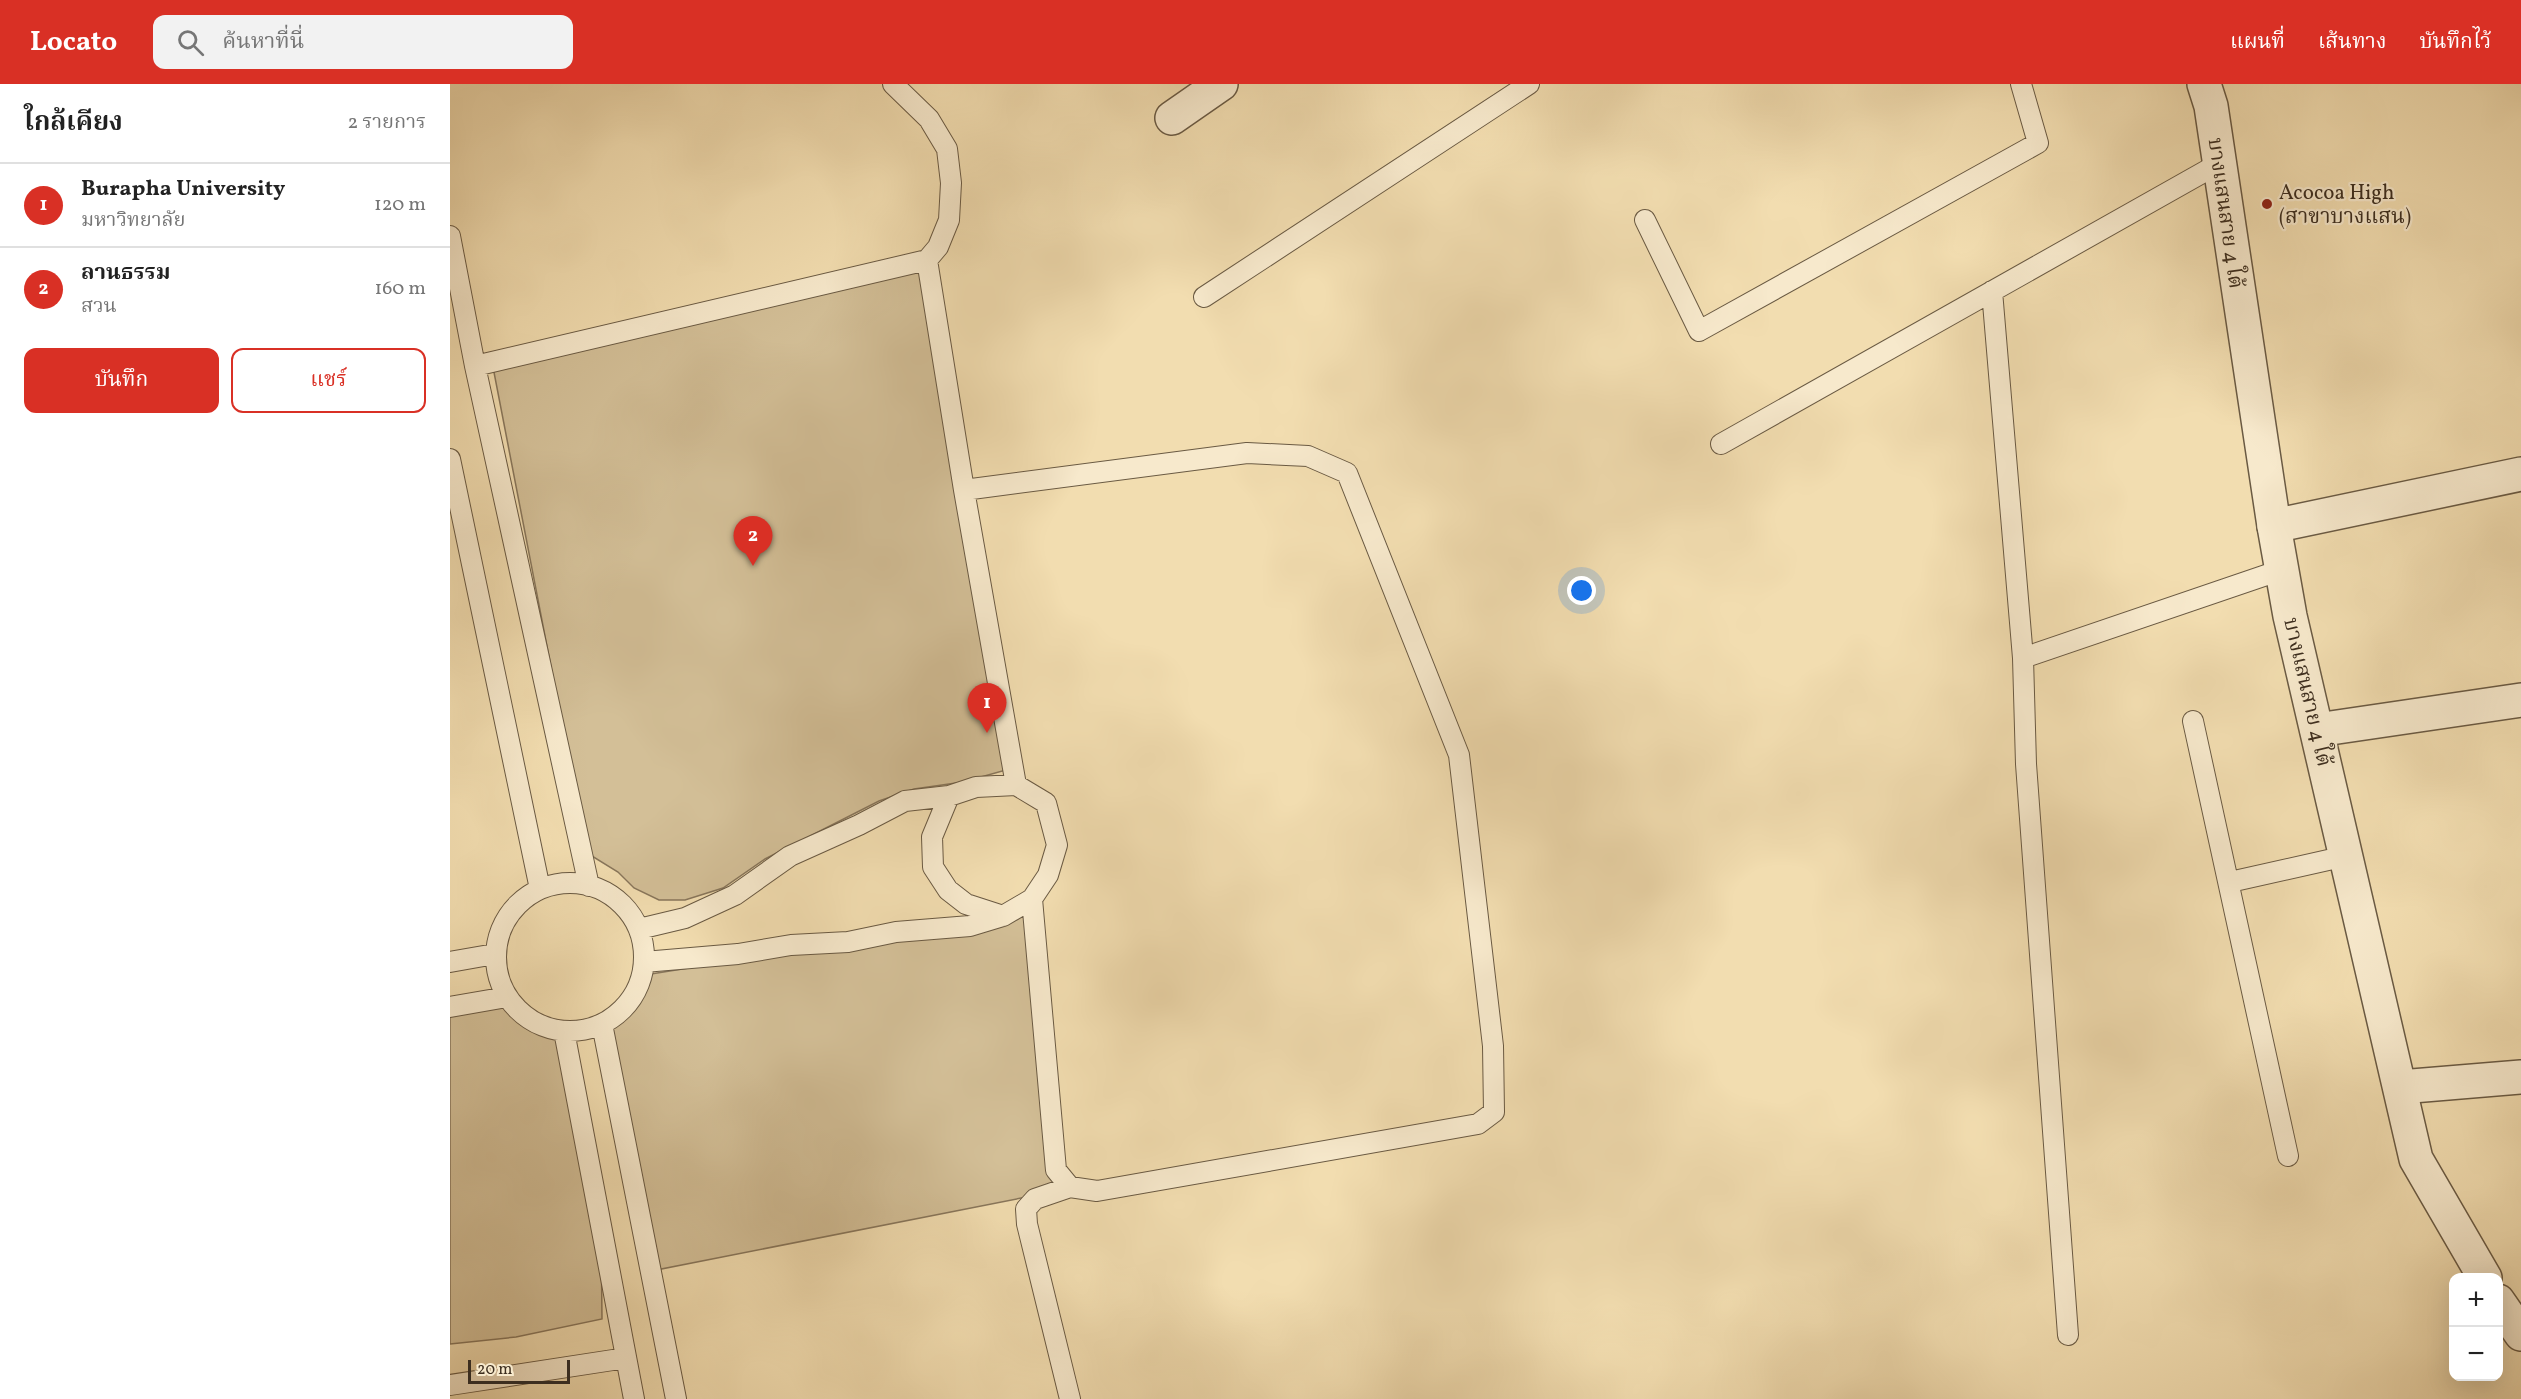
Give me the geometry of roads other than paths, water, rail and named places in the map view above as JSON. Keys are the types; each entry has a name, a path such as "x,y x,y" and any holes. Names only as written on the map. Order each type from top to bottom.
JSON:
{"street":[{"path":"1172,118 1221,84"},
{"name":"บางแสนสาย 4 ใต้","path":"2204,84 2211,106 2281,570 2416,1159 2487,1273"},
{"path":"2274,526 2521,474"},
{"path":"2317,730 2521,700"},
{"path":"2400,1087 2521,1077"},
{"name":"บางแสนสาย 4 ใต้","path":"2503,1299 2521,1334"}],"lane":[{"path":"475,366 927,260 938,247 949,220 951,183 947,149 929,119 893,84"},
{"path":"1204,297 1529,84"},
{"path":"1645,220 1699,331 2038,143 2021,84"},
{"path":"1721,444 2218,164"},
{"path":"450,236 475,366 589,886"},
{"path":"927,260 963,490 1016,785"},
{"path":"1992,291 2023,658 2026,764 2068,1335"},
{"path":"963,490 1246,453 1308,456 1347,473 1459,755 1493,1046 1494,1112 1478,1124 1097,1191 1070,1187 1035,1199 1026,1209 1027,1224 1070,1399"},
{"path":"450,459 540,889"},
{"path":"2023,658 2281,570"},
{"path":"2193,721 2288,1156"},
{"path":"639,929 685,918 735,895 790,856 859,825 904,801 949,796 976,787 1016,785 1046,804 1057,844 1048,875 1032,899 1003,916 970,926 896,932 848,942 791,945 738,954 644,962"},
{"path":"949,796 932,837 933,867 948,890 966,904 1003,916"},
{"path":"2230,882 2346,856"},
{"path":"564,883 589,886 610,895 627,910 639,929 644,945 644,962 640,982 630,1000 618,1014 602,1024 584,1030 564,1031 545,1027 524,1016 507,998 498,977 495,954 499,934 508,915 522,900 540,889 564,883"},
{"path":"1032,899 1056,1170 1070,1187"},
{"path":"450,962 495,954"},
{"path":"450,1006 507,998"},
{"path":"602,1024 675,1399"},
{"path":"564,1031 634,1399"},
{"path":"450,1385 626,1358"}],"place":[{"name":"Acocoa High (สาขาบางแสน)","path":"2267,204"},
{"name":"ลานธรรม","path":"753,566"},
{"name":"Burapha University","path":"987,733"}]}
